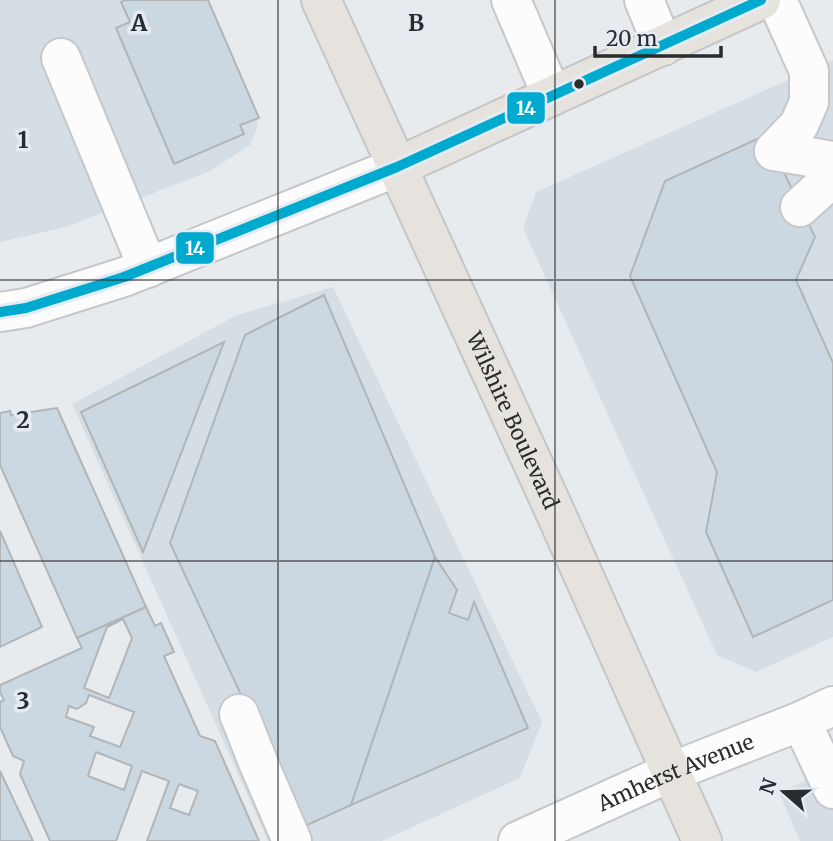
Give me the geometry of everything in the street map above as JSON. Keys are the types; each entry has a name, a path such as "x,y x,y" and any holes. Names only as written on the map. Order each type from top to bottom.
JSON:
{"main road":[{"name":"Wilshire Boulevard","path":"321,0 702,841"},
{"path":"397,167 761,0"}],"street":[{"path":"511,0 552,96"},
{"path":"644,0 663,46"},
{"path":"777,0 821,84 799,125 774,151 833,161"},
{"path":"61,58 148,268"},
{"path":"0,312 26,308 124,277 397,167"},
{"path":"816,210 821,188 833,168"},
{"path":"817,713 833,789"},
{"name":"Amherst Avenue","path":"518,841 670,772 817,713"},
{"path":"239,714 292,841"}],"shaded area":[{"path":"0,0 202,0 258,125 250,145 210,171 66,227 0,242"},
{"path":"833,60 833,637 756,672 717,655 523,228 536,192"},
{"path":"333,287 542,722 520,778 382,841 268,841 72,404 237,315"},
{"path":"833,768 833,841 800,841 779,792"}],"building":[{"path":"208,0 259,118 240,125 244,134 174,164 116,28 130,22 121,2"},
{"path":"766,135 815,237 796,280 833,363 833,600 753,637 706,532 717,472 630,276 665,181"},
{"path":"324,295 435,557 351,805 303,827 170,543 245,335"},
{"path":"224,342 143,552 81,412"},
{"path":"57,408 146,607 77,638 0,465 0,413 10,411 11,415"},
{"path":"0,531 42,627 0,647"},
{"path":"435,557 457,590 449,613 468,620 474,602 528,728 351,805"},
{"path":"146,607 155,626 161,623 174,652 164,656 200,736 215,741 259,841 147,841 169,781 142,771 116,841 50,841 20,774 24,761 13,756 0,727 0,702 4,700 0,685 82,648 77,638","holes":["123,619 132,638 109,698 84,688 107,627","89,695 134,712 120,747 90,736 94,727 66,717 69,706 77,709 86,703","96,752 132,766 124,790 88,776","179,784 198,791 189,815 170,808"]},
{"path":"0,771 33,841 0,841"}],"transit line":[{"name":"14","path":"0,312 26,308 124,277 397,167 761,0"}]}
